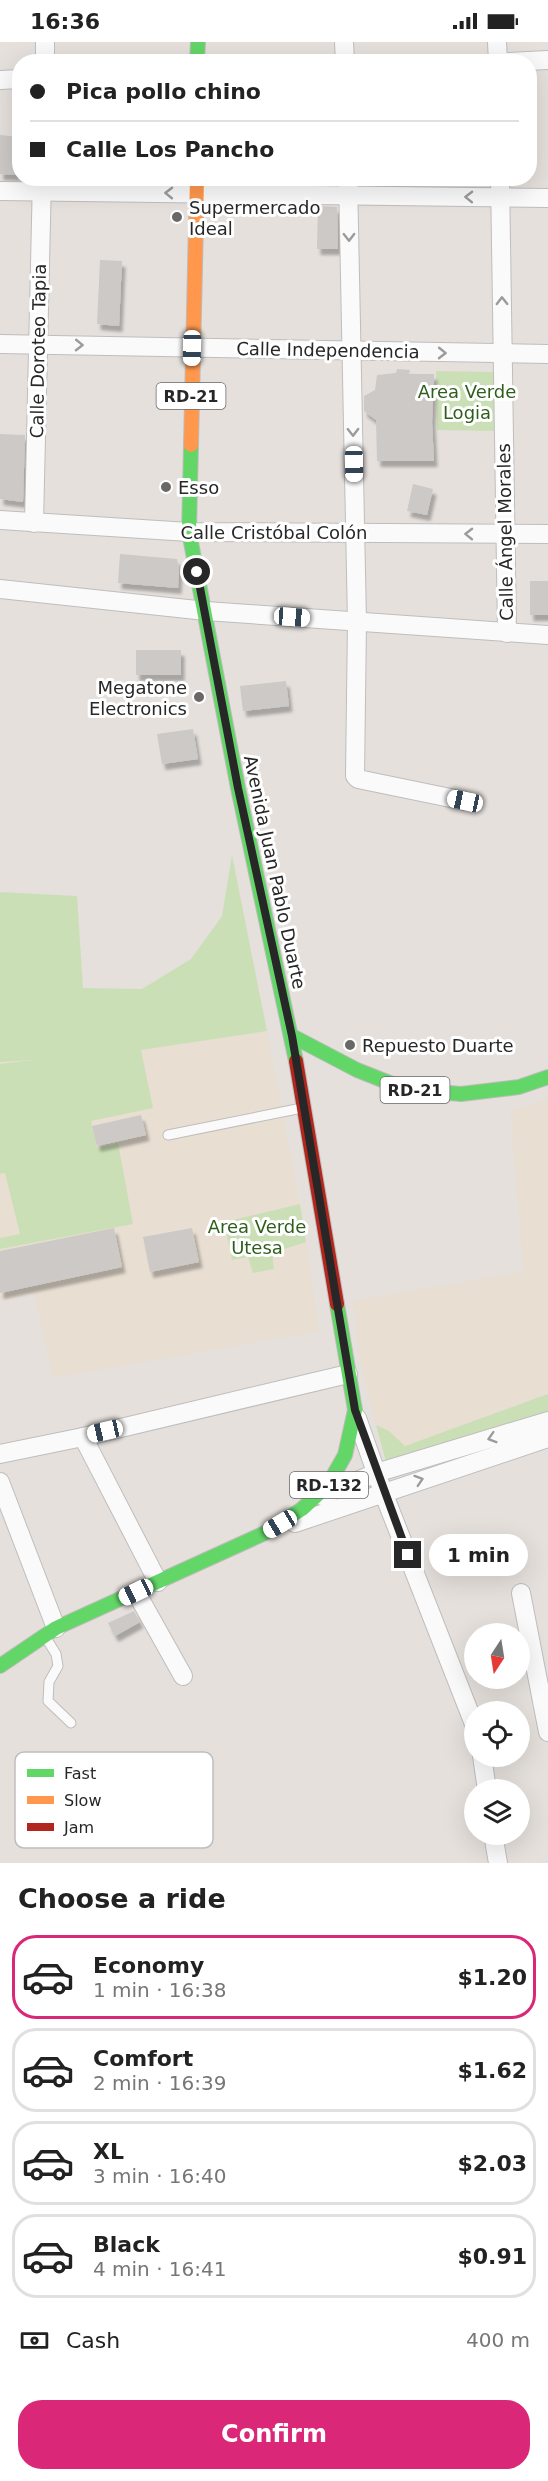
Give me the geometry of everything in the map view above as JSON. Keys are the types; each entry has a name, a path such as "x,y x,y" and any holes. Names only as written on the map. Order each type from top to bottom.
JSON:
{"main road":[{"name":"Avenida Juan Pablo Duarte","path":"196,186 189,532 206,611 238,788 292,1036 355,1410 352,1434 342,1465 333,1482 318,1497 265,1533"},
{"name":"RD-21","path":"292,1036 357,1071 405,1089 460,1094 519,1087 548,1077"},
{"name":"RD-132","path":"0,1666 50,1632 265,1533"}],"street":[{"path":"0,191 35,186"},
{"name":"Calle Doroteo Tapia","path":"34,523 42,186"},
{"path":"196,186 349,187 548,198"},
{"name":"Calle Ángel Morales","path":"500,186 507,633"},
{"path":"349,187 357,622 355,777 360,780 465,801"},
{"name":"Calle Independencia","path":"0,344 548,354"},
{"name":"Calle Cristóbal Colón","path":"0,520 189,532 548,534"},
{"path":"0,589 206,611 548,635"},
{"path":"0,1454 83,1437 348,1374"},
{"path":"355,1410 383,1492 465,1701"},
{"path":"318,1497 376,1473 548,1421"},
{"path":"83,1437 158,1582"},
{"path":"265,1533 548,1438"},
{"path":"0,1482 50,1632"},
{"path":"136,1592 183,1676"},
{"path":"521,1593 548,1732"},
{"path":"496,1845 498,1863"}],"lane":[{"path":"168,1135 304,1108"},
{"path":"50,1632 58,1666 49,1682 48,1701 71,1723"}],"shaded area":[{"path":"267,1031 300,1204 319,1331 53,1378 34,1293 0,1301 0,1062 123,1053"},
{"path":"548,1100 548,1394 405,1446 389,1431 376,1425 359,1356 353,1301 524,1272 510,1112"}],"green space":[{"name":"Area Verde Logia","path":"436,371 495,372 498,431 437,430"},
{"path":"232,855 267,1031 141,1050 153,1108 91,1121 97,1148 118,1143 133,1224 0,1249 0,1238 20,1234 5,1173 0,1174 0,1064 33,1060 0,1062 0,892 77,896 83,988 142,989 191,959 222,916"},
{"name":"Area Verde Utesa","path":"300,1204 306,1242 272,1253 274,1269 253,1273 248,1257 232,1260 224,1222"},
{"path":"548,1394 548,1421 388,1469 376,1425 389,1431 405,1446"}],"building":[{"path":"0,135 12,136 12,175 0,174"},
{"path":"318,206 337,207 338,249 317,249"},
{"path":"100,260 122,261 119,326 97,324"},
{"path":"397,369 410,370 409,374 434,374 432,422 434,461 377,461 376,420 364,411 364,396 375,390 377,375 396,373"},
{"path":"0,434 25,435 23,502 0,499"},
{"path":"413,484 433,489 427,515 407,511"},
{"path":"120,554 177,559 178,588 118,583"},
{"path":"530,581 548,581 548,615 530,615"},
{"path":"136,650 181,650 181,675 136,675"},
{"path":"286,681 289,706 243,711 240,686"},
{"path":"193,729 198,759 162,764 157,734"},
{"path":"141,1115 146,1135 97,1146 92,1126"},
{"path":"114,1228 122,1267 0,1293 0,1251"},
{"path":"192,1228 199,1262 150,1272 143,1237"},
{"path":"134,1611 140,1622 115,1636 108,1623"}],"traffic: fast":[{"path":"197,54 198,42"},
{"path":"191,445 189,532 238,788 296,1061"},
{"path":"292,1036 357,1070 405,1089 461,1094 519,1087 548,1077"},
{"path":"0,1666 56,1628 265,1533 302,1509 328,1485 345,1455 355,1410 337,1304"}],"traffic: slow":[{"path":"191,445 197,186"}],"traffic: jam":[{"path":"296,1061 337,1304"}],"place":[{"name":"Supermercado Ideal","path":"177,217"},
{"name":"Esso","path":"166,487"},
{"name":"Megatone Electronics","path":"199,697"},
{"name":"Repuesto Duarte","path":"350,1045"}],"route":[{"path":"197,572 238,788 292,1036 355,1410 376,1473 408,1555"}]}
